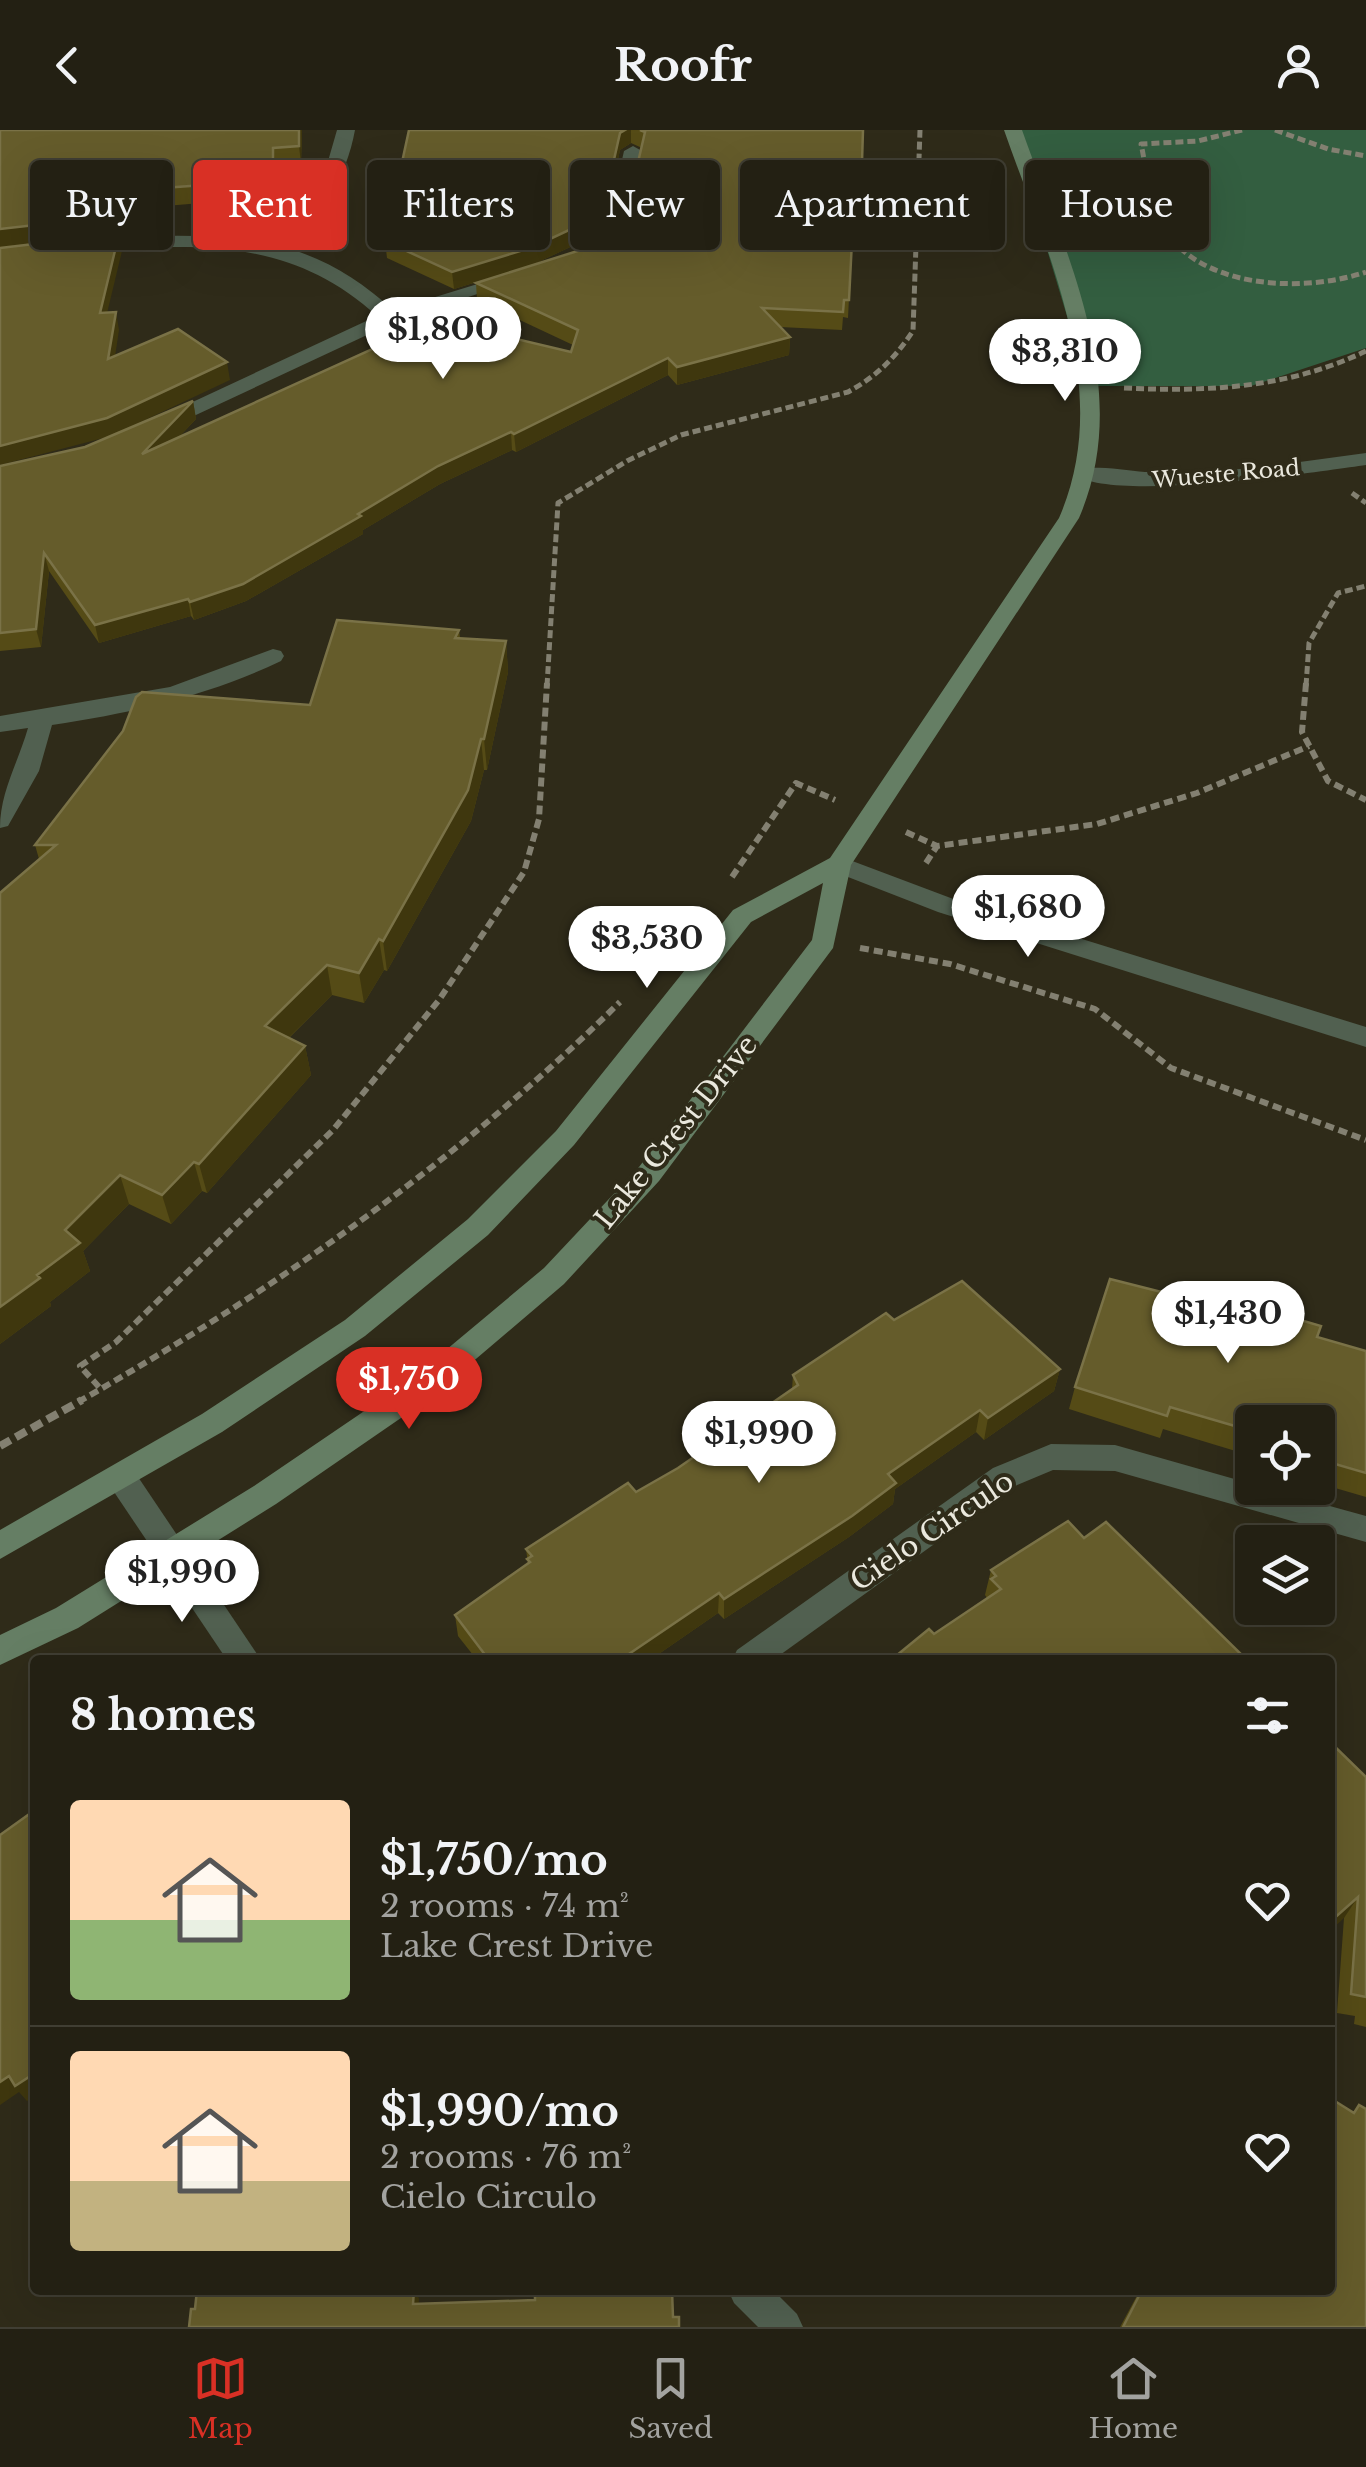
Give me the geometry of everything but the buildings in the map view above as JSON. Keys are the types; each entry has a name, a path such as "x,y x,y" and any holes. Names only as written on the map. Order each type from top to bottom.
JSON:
{"main road":[{"name":"Lake Crest Drive","path":"0,1651 67,1618 265,1495 420,1389 554,1276 649,1174 824,942 839,864 1069,518 1085,474 1091,423 1074,311 1013,130"},
{"name":"Lake Crest Drive","path":"0,1546 212,1423 355,1328 478,1228 565,1138 742,916 839,864"}],"street":[{"path":"278,251 335,181 346,130"},
{"path":"589,253 616,227 633,151"},
{"path":"173,242 195,240 278,251 349,279 367,291 390,317"},
{"path":"136,436 390,317 538,272"},
{"name":"Wueste Road","path":"1085,474 1148,482 1248,476 1366,460"},
{"path":"0,724 92,713 229,679 272,656"},
{"path":"0,820 27,771 42,719"},
{"path":"839,864 908,891 1366,1037"},
{"name":"Cielo Circulo","path":"755,1655 1004,1477 1052,1456 1115,1458 1366,1529"},
{"path":"121,1477 241,1655"},
{"path":"752,2295 784,2327"}],"path":[{"path":"98,1388 80,1366 116,1342 333,1130 439,1000 524,872 539,819 558,503 644,450 701,428 860,389 902,352 914,330 920,130"},
{"path":"1242,130 1198,141 1141,144 1161,225 1200,262 1265,282 1310,286 1366,272"},
{"path":"1275,130 1328,149 1366,156"},
{"path":"1088,386 1250,386 1310,376 1366,351"},
{"path":"1366,586 1338,594 1309,643 1302,732 1328,781 1366,800"},
{"path":"908,891 937,846 1097,824 1197,794 1309,746"},
{"path":"732,878 796,783 871,816"},
{"path":"824,942 950,964 1094,1009 1171,1068 1366,1140"},
{"path":"0,1446 138,1368 332,1244 446,1157 572,1052 626,995"}],"green space":[{"path":"1011,130 1366,130 1366,348 1251,386 1088,386 1047,250 1209,250 1209,160 1025,160 1025,177"}]}
